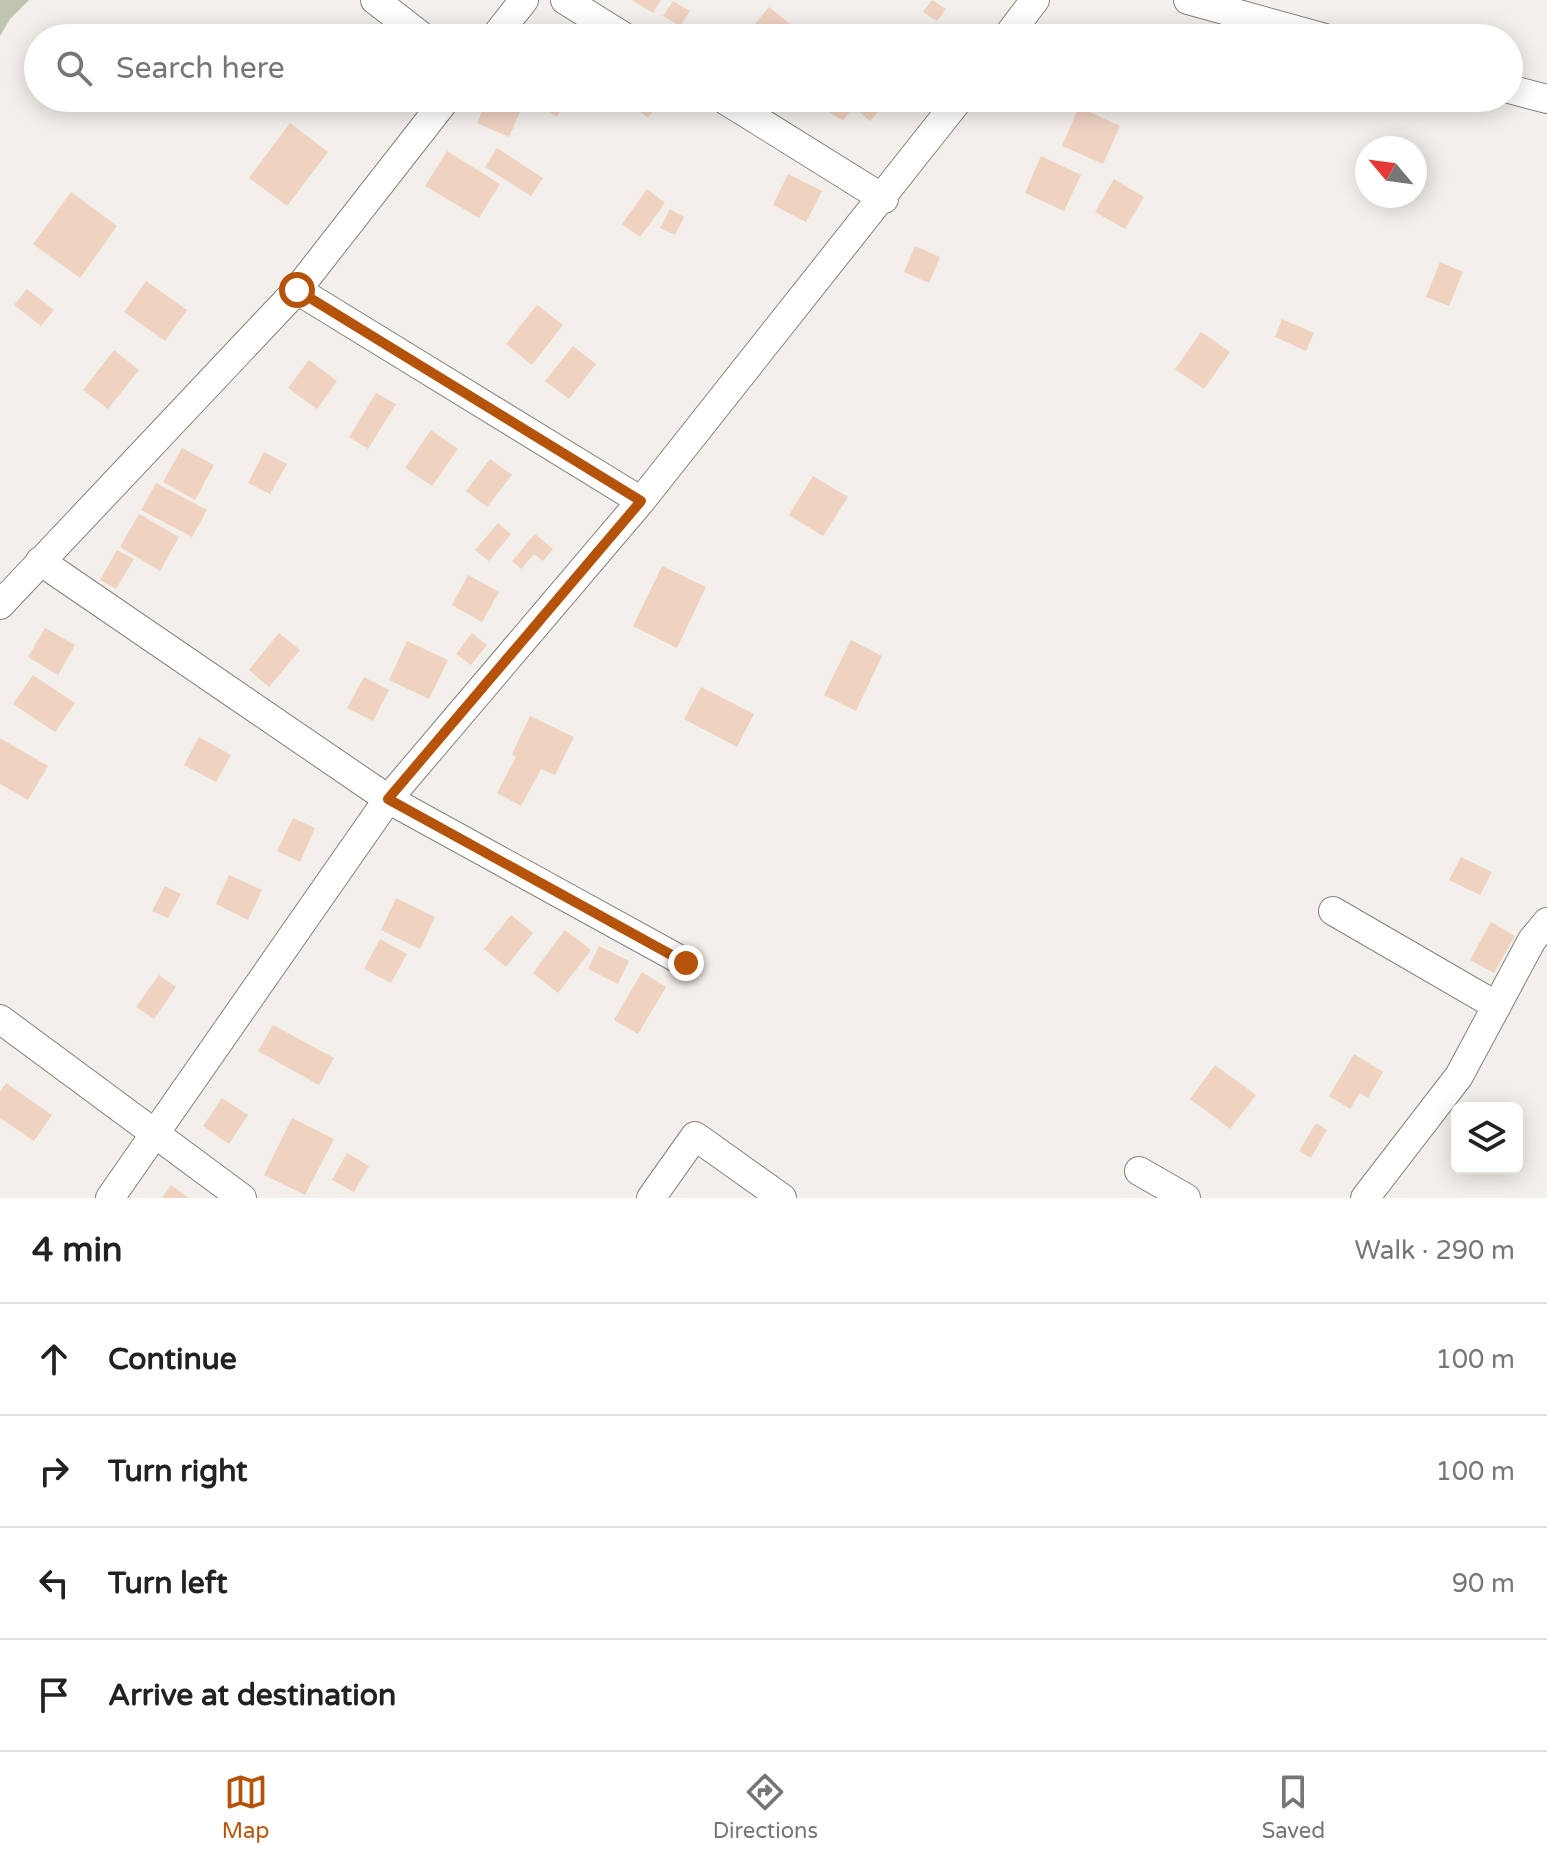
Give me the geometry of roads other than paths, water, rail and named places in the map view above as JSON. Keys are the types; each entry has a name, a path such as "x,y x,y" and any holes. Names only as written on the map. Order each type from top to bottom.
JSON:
{"street":[{"path":"375,0 406,24"},
{"path":"505,24 524,0"},
{"path":"565,0 604,24"},
{"path":"1017,24 1035,0"},
{"path":"1188,0 1275,24"},
{"path":"1523,93 1547,99"},
{"path":"4,591 40,561 297,290 436,112"},
{"path":"744,112 884,199"},
{"path":"110,1198 388,799 641,501 884,199 949,112"},
{"path":"297,290 641,501"},
{"path":"40,561 388,799 686,963"},
{"path":"1333,911 1497,1006"},
{"path":"1365,1198 1459,1076 1532,940 1547,922"},
{"path":"0,1019 242,1198"},
{"path":"651,1198 695,1136 782,1198"},
{"path":"1139,1171 1186,1198"}]}
